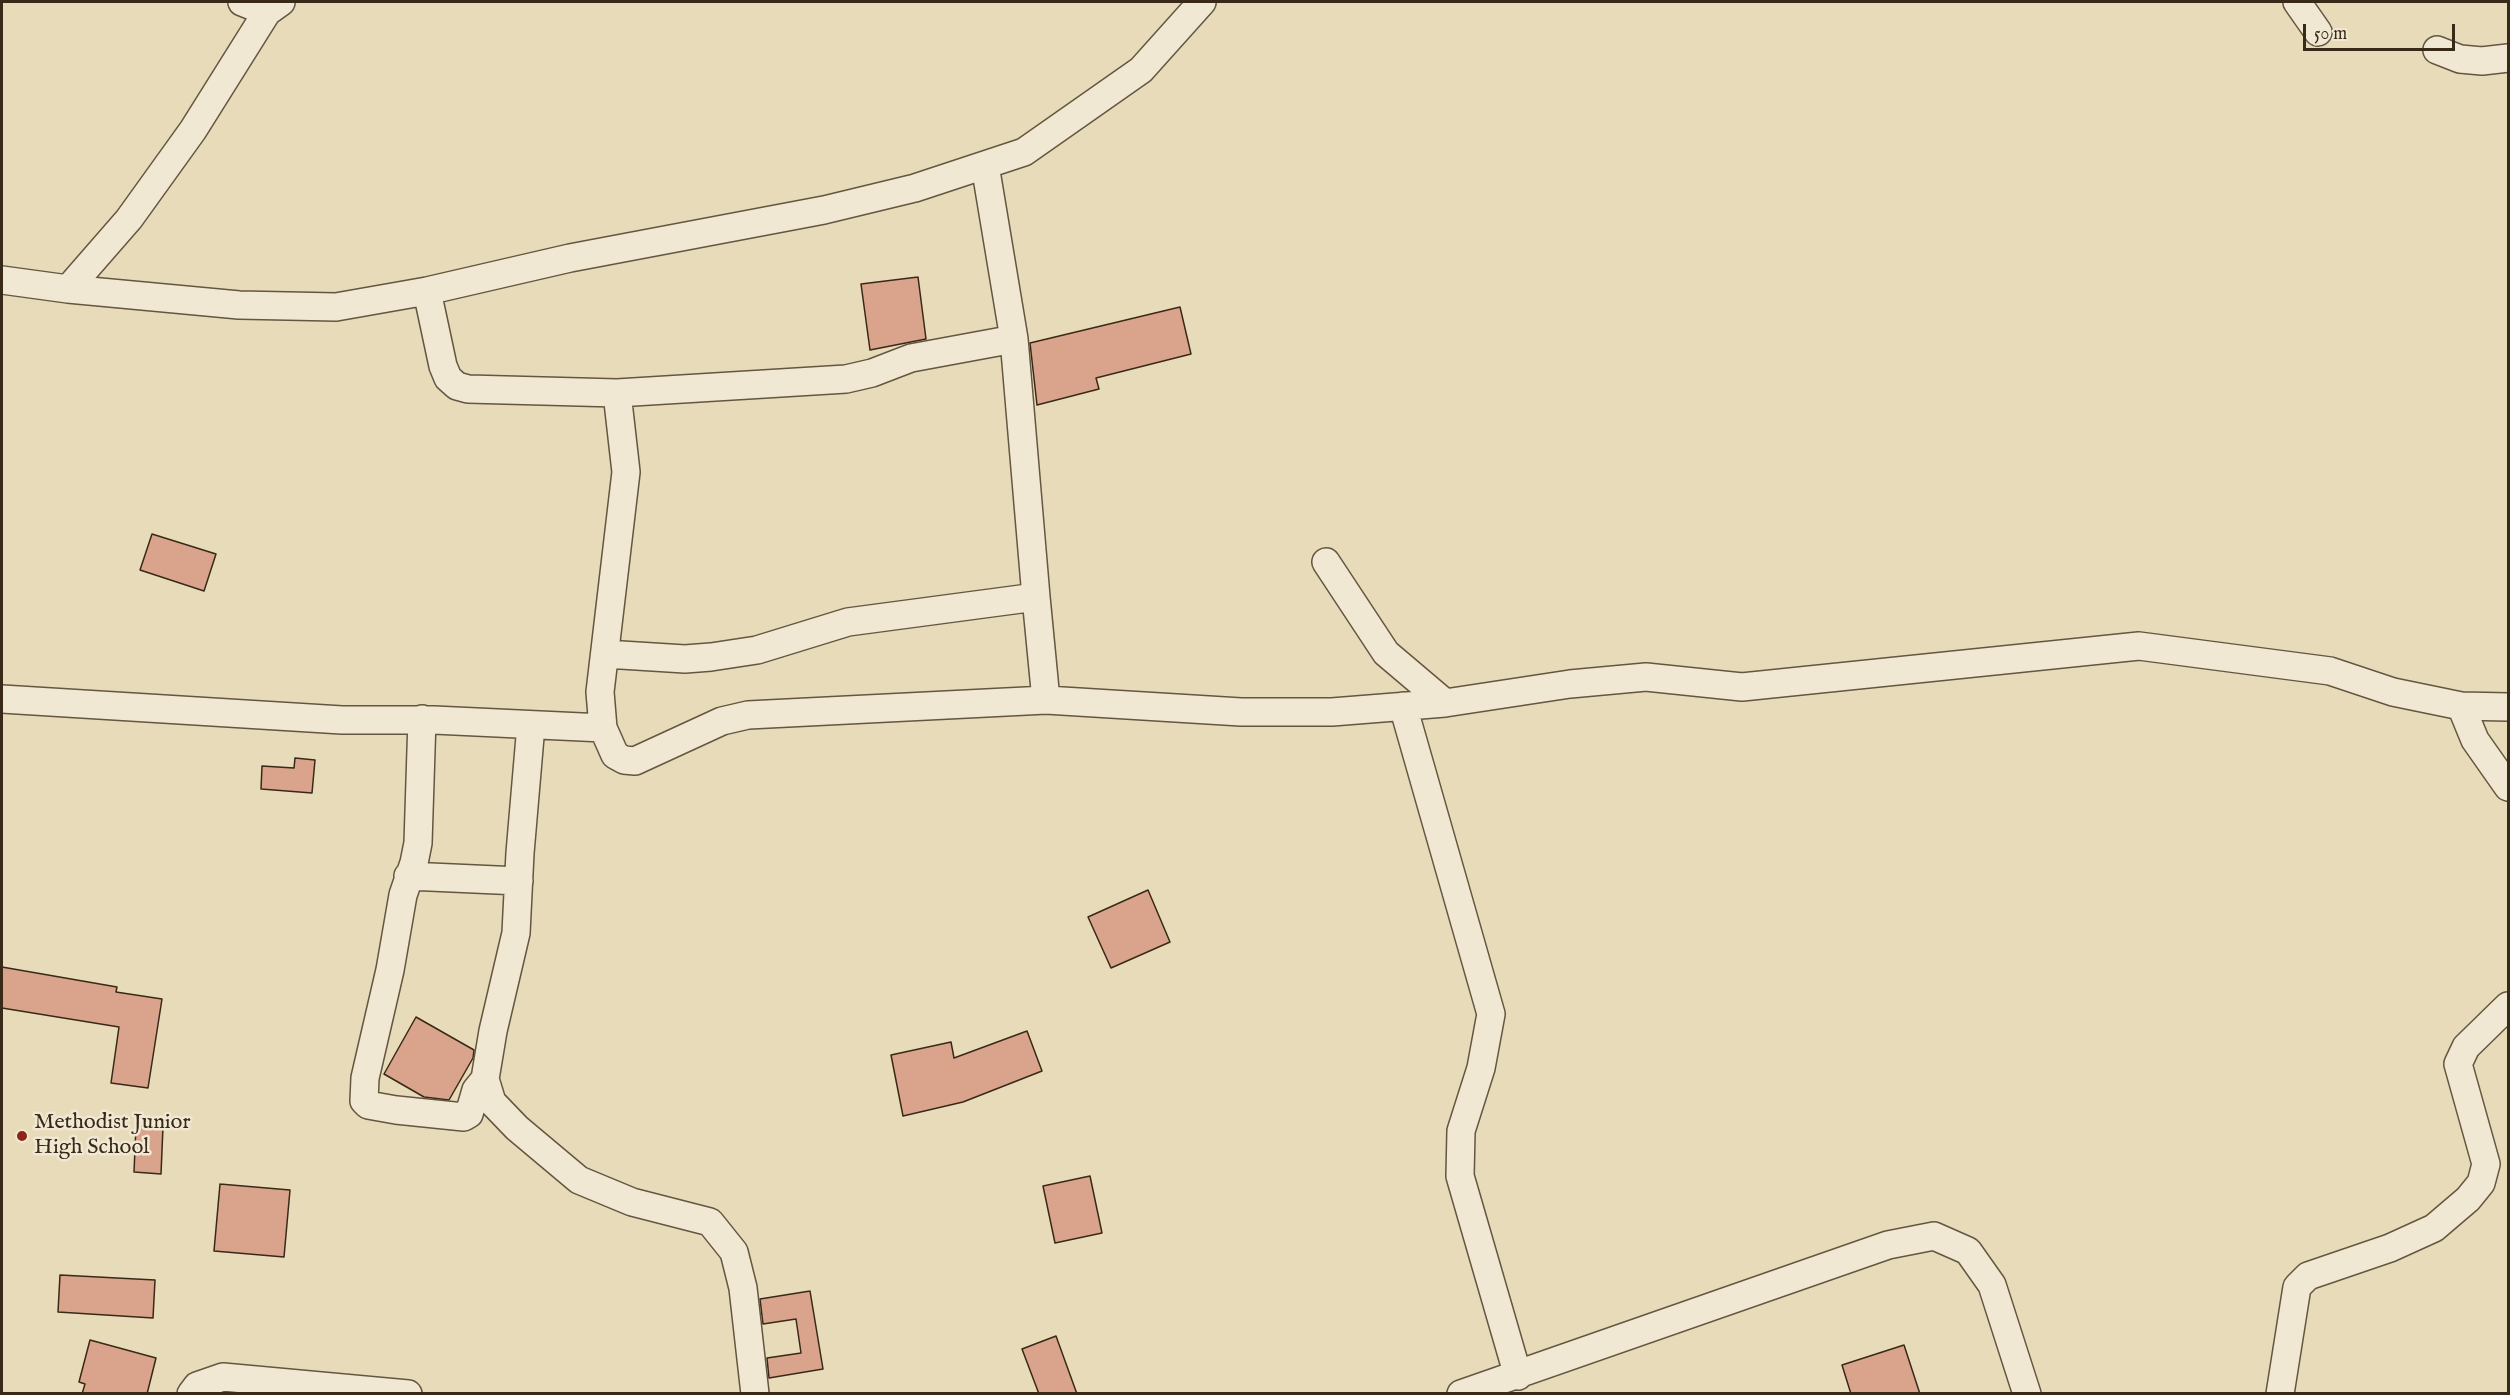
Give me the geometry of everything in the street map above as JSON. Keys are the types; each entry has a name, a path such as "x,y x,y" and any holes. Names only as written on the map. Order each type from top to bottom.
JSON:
{"street":[{"path":"68,288 129,219 194,130 274,7 242,2"},
{"path":"2,280 239,305 336,307 427,291 570,258 835,207 915,188 1024,152 1142,70 1203,2"},
{"path":"2297,2 2318,32"},
{"path":"2437,50 2460,59 2482,61 2508,58"},
{"path":"985,165 1014,339 1046,700"},
{"path":"427,291 443,366 448,378 457,386 468,389 616,393 846,379 873,373 911,358 1014,339"},
{"path":"616,393 626,472 600,692 603,728 615,755 624,760 635,761 722,721 748,715 1046,700 1241,712 1332,712 1444,703 1570,684 1646,677 1742,687 2139,646 2330,671 2393,692 2461,706 2508,707"},
{"path":"1326,562 1386,653 1444,703"},
{"path":"604,654 685,659 711,657 757,650 848,621 1036,597"},
{"path":"2,699 342,720 422,719 603,728"},
{"path":"1403,706 1491,1014 1481,1068 1461,1131 1460,1176 1518,1376"},
{"path":"2461,706 2475,740 2508,787"},
{"path":"422,719 421,806 418,843 414,863 408,876 390,970 365,1078 364,1101 368,1105 396,1110 464,1117 469,1114 476,1090 485,1078"},
{"path":"531,725 516,933 493,1031 485,1078 492,1102 517,1128 579,1180 632,1202 710,1222 735,1252 743,1288 755,1394"},
{"path":"408,876 519,881"},
{"path":"2280,1394 2297,1287 2308,1276 2390,1248 2434,1228 2468,1199 2481,1183 2486,1164 2458,1064 2466,1047 2508,1006"},
{"path":"1461,1394 1888,1245 1934,1236 1968,1251 1992,1285 2027,1394"},
{"path":"191,1394 197,1386 223,1377 408,1394"}],"building":[{"path":"918,277 926,339 870,350 861,284"},
{"path":"1180,307 1191,354 1096,378 1099,389 1037,405 1030,343"},
{"path":"152,534 216,554 204,591 140,570"},
{"path":"295,758 315,760 312,793 261,789 262,766 294,768"},
{"path":"1148,890 1170,942 1111,968 1088,917"},
{"path":"2,967 117,987 116,992 162,999 148,1088 111,1083 119,1027 2,1008"},
{"path":"416,1017 474,1050 473,1058 449,1100 424,1097 384,1074"},
{"path":"1027,1031 1042,1071 963,1102 903,1116 891,1055 951,1042 954,1058"},
{"path":"136,1126 163,1127 161,1174 134,1172"},
{"path":"1090,1176 1102,1233 1055,1243 1043,1186"},
{"path":"220,1184 290,1190 284,1257 214,1251"},
{"path":"60,1275 155,1280 153,1318 58,1312"},
{"path":"810,1291 823,1369 769,1378 767,1358 801,1353 796,1319 763,1324 760,1299"},
{"path":"1056,1336 1077,1394 1039,1394 1022,1349"},
{"path":"90,1340 156,1358 147,1394 82,1394 85,1384 79,1382"},
{"path":"1904,1345 1920,1394 1851,1394 1842,1365"}],"place":[{"name":"Methodist Junior High School","path":"22,1136"}]}
